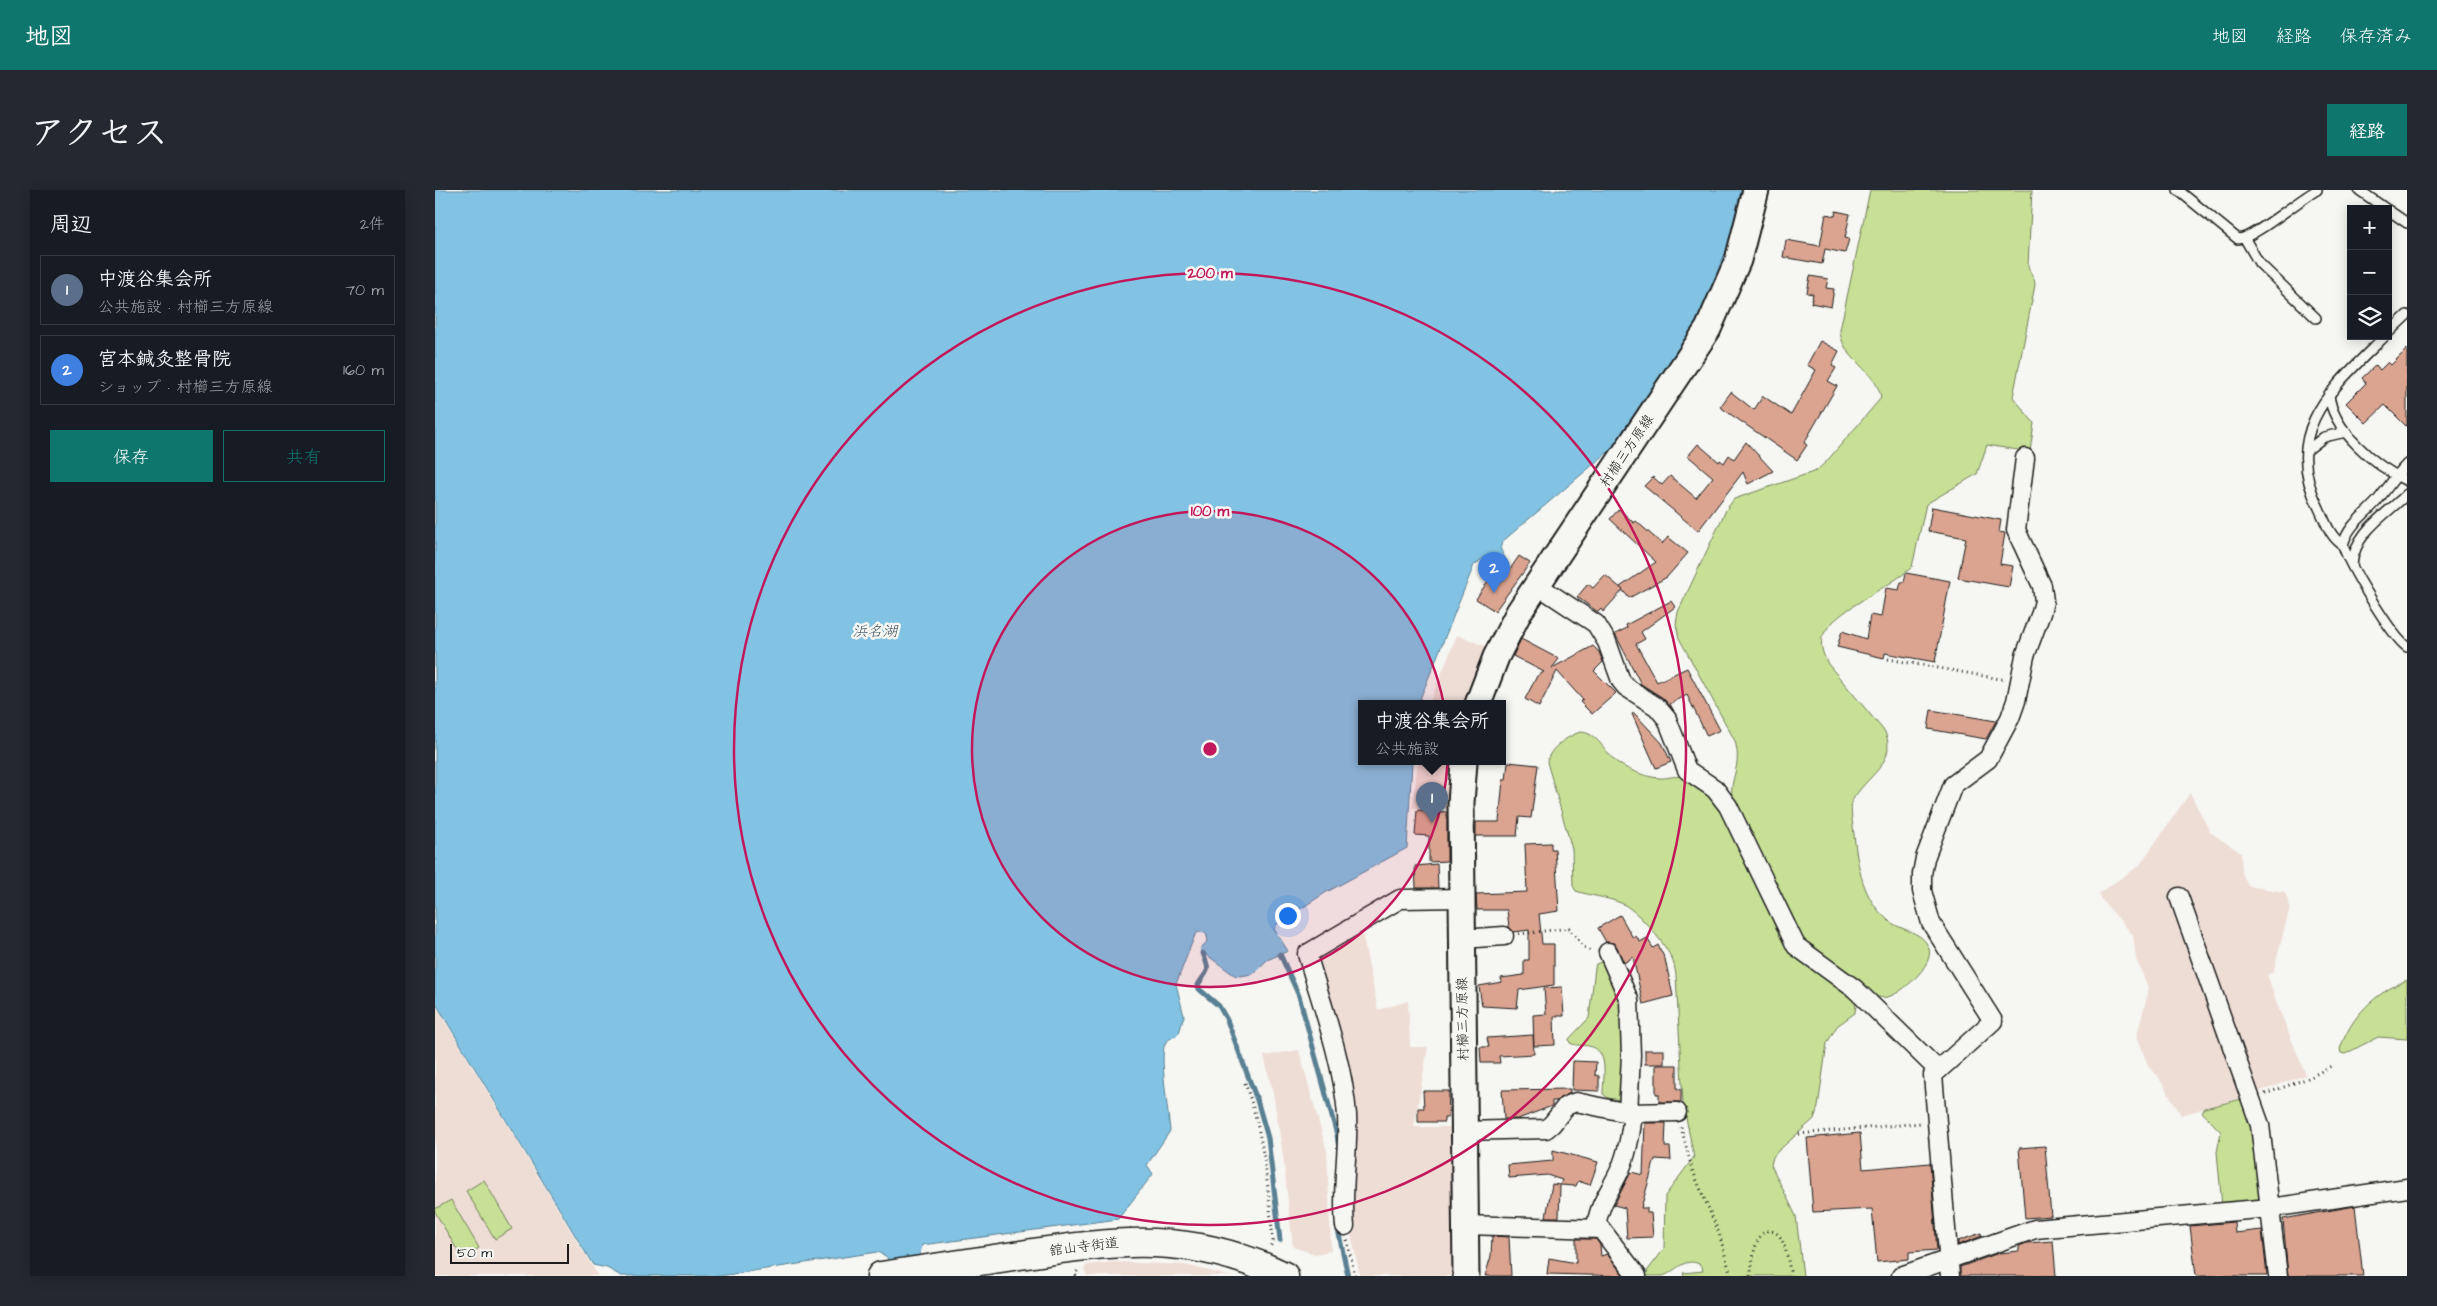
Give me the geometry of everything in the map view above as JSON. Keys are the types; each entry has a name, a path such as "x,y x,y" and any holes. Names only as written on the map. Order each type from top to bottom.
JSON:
{"main road":[{"name":"村櫛三方原線","path":"1479,700 1486,680 1507,634 1537,585 1708,329 1738,260 1757,190"},
{"name":"村櫛三方原線","path":"1464,765 1461,803 1466,1276"},
{"name":"舘山寺街道","path":"885,1275 1088,1245 1139,1241 1189,1246 1213,1251 1273,1271"}],"street":[{"path":"1950,1268 1933,1075 1993,1021 1931,923 1922,891 1925,858 1953,785 1981,765 1993,752 2013,710 2025,656 2041,613 2044,593 2016,530 2025,458"},
{"path":"1537,585 1596,624 1607,642 1621,681 1626,687 1657,707 1667,719 1687,770 1715,789 1728,806 1796,946 1855,989 1938,1070"},
{"path":"2179,897 2262,1133 2278,1276"},
{"path":"1345,1226 1343,1198 1347,1120 1330,1059 1307,954 1400,899 1462,898"},
{"path":"1463,939 1504,936"},
{"path":"1596,1228 1603,1199 1617,1176 1627,1154 1631,1113 1629,1000 1608,952"},
{"path":"1464,1131 1546,1129 1566,1106 1576,1102 1631,1113 1677,1112"},
{"path":"1901,1276 1950,1268 2042,1228 2270,1208 2407,1188"},
{"path":"1465,1225 1596,1228 1605,1233 1637,1276"}],"lane":[{"path":"2178,190 2232,236 2245,239 2259,263 2316,318"},
{"path":"2245,239 2290,206 2317,190"},
{"path":"2359,190 2380,205"},
{"path":"2392,213 2407,223"},
{"path":"2392,329 2407,315"},
{"path":"2381,340 2329,394 2313,420 2306,451 2308,482 2315,501 2335,540 2343,545 2353,565 2395,633 2407,647"},
{"path":"2329,394 2333,415 2346,432 2374,461 2407,481"},
{"path":"2306,451 2324,437 2346,432"},
{"path":"2343,545 2349,530 2376,502 2396,475 2407,464"},
{"path":"2353,565 2356,545 2362,535 2407,494"},
{"path":"2392,509 2407,502"}],"path":[{"path":"1888,659 2019,683"},
{"path":"1504,936 1569,928 1584,947 1600,956 1608,952"},
{"path":"2251,1098 2311,1077 2333,1065"},
{"path":"1245,1083 1257,1120 1266,1167 1273,1241 1273,1271"},
{"path":"1677,1112 1692,1169 1716,1225 1731,1276"},
{"path":"1799,1134 1937,1122"},
{"path":"1345,1226 1355,1276"},
{"path":"1750,1276 1758,1240 1765,1232 1770,1230 1775,1232 1782,1242 1791,1276"}],"shaded area":[{"path":"1457,635 1487,647 1467,700 1431,700"},
{"path":"1418,765 1452,765 1449,810 1412,808"},
{"path":"2190,793 2210,832 2241,853 2242,873 2248,886 2285,892 2290,907 2273,973 2267,974 2276,1002 2306,1075 2244,1097 2181,1115 2158,1076 2148,1066 2137,1035 2148,993 2147,985 2136,959 2133,935 2100,898 2099,893 2139,866"},
{"path":"1361,928 1378,1010 1408,1001 1410,1047 1428,1047 1414,1127 1452,1127 1454,1276 1360,1276 1349,1225 1352,1140 1314,961 1317,954"},
{"path":"435,1004 598,1276 435,1276"},
{"path":"1299,1050 1327,1152 1331,1251 1315,1254 1293,1247 1283,1155 1273,1093 1264,1056"},
{"path":"1115,1262 1185,1265 1229,1276 1087,1276 1084,1269 1087,1265"}],"green space":[{"path":"1870,190 2032,190 2028,265 2035,285 2013,397 2034,423 2030,452 1987,445 1977,474 1926,504 1912,567 1837,618 1822,638 1822,649 1828,664 1885,732 1888,743 1884,761 1852,801 1851,814 1863,882 1867,893 1880,912 1889,921 1922,938 1929,949 1927,963 1915,978 1893,995 1884,997 1875,997 1805,947 1733,805 1732,788 1737,759 1735,741 1679,638 1676,624 1678,612 1726,510 1734,499 1816,471 1881,398 1873,380 1846,349 1840,330"},
{"path":"1580,732 1597,739 1613,759 1627,768 1643,775 1654,777 1679,776 1686,778 1717,801 1787,942 1837,981 1856,1002 1855,1013 1837,1026 1827,1043 1818,1107 1814,1119 1778,1151 1773,1157 1771,1165 1796,1216 1803,1276 1684,1276 1683,1273 1703,1271 1702,1266 1691,1262 1681,1265 1663,1276 1646,1276 1648,1270 1664,1249 1665,1196 1694,1157 1683,1103 1676,975 1673,961 1667,950 1656,935 1634,912 1621,903 1610,899 1576,891 1573,886 1572,849 1547,762 1555,747"},
{"path":"1606,962 1624,1001 1621,1100 1608,1098 1603,1094 1604,1066 1600,1053 1589,1046 1570,1043 1569,1039 1589,1018 1595,968 1596,964"},
{"path":"2407,980 2407,1039 2378,1037 2345,1054 2341,1053 2340,1049 2345,1037 2366,1007 2395,985"},
{"path":"2242,1099 2252,1118 2263,1199 2260,1203 2222,1206 2217,1152 2221,1132 2202,1112 2205,1108"},
{"path":"484,1180 512,1229 495,1239 466,1191"},
{"path":"451,1200 479,1248 462,1258 435,1212 435,1209"}],"water":[{"name":"浜名湖","path":"435,190 1744,190 1726,257 1697,324 1612,453 1608,452 1503,541 1500,548 1508,564 1504,569 1484,558 1474,565 1420,700 1358,700 1358,765 1412,765 1407,848 1325,893 1277,924 1274,929 1288,951 1267,960 1253,974 1234,975 1200,950 1208,940 1206,933 1199,932 1195,935 1176,984 1184,1016 1179,1033 1166,1042 1164,1048 1163,1070 1170,1131 1147,1165 1153,1174 1118,1219 922,1245 919,1257 891,1264 886,1256 877,1252 720,1276 621,1276 607,1268 593,1265 435,1002"}],"building":[{"path":"1836,211 1850,214 1845,238 1849,239 1845,253 1825,249 1822,264 1783,257 1786,240 1820,246 1826,214 1835,216"},
{"path":"1810,276 1828,279 1826,288 1834,289 1831,307 1811,303 1813,294 1807,293"},
{"path":"1820,341 1839,351 1832,365 1836,368 1828,381 1837,386 1804,443 1807,445 1797,460 1720,407 1731,392 1754,410 1763,396 1791,415 1816,370 1807,365"},
{"path":"2407,349 2407,427 2385,405 2366,423 2346,403 2366,383 2362,378 2376,365 2380,370 2388,362 2391,365"},
{"path":"1746,442 1773,471 1748,484 1743,472 1698,531 1644,486 1653,477 1662,485 1670,476 1696,498 1713,477 1688,456 1698,444 1719,462 1720,460 1724,463 1729,455 1734,459"},
{"path":"1932,507 2001,520 1999,532 2005,533 2000,564 2013,566 2009,587 1958,578 1966,538 1928,531"},
{"path":"1619,509 1662,544 1668,537 1688,553 1667,577 1629,598 1620,587 1656,562 1610,519"},
{"path":"1519,556 1530,563 1495,611 1476,599 1492,575 1502,581"},
{"path":"1906,573 1950,581 1935,662 1885,653 1884,658 1837,647 1842,631 1866,639 1870,615 1881,617 1886,588 1899,590 1901,582 1904,582"},
{"path":"1605,575 1623,590 1603,612 1601,609 1598,612 1577,597 1588,584 1593,588"},
{"path":"1671,601 1675,607 1641,632 1645,639 1636,644 1657,682 1687,668 1720,730 1707,736 1687,695 1670,704 1674,711 1663,698 1641,684 1615,634 1627,628 1626,625"},
{"path":"1521,639 1559,659 1552,668 1593,646 1599,652 1603,662 1594,671 1616,693 1592,714 1580,702 1583,700 1557,671 1539,707 1525,699 1537,676 1544,672 1513,656"},
{"path":"1931,710 1996,721 1986,739 1928,729"},
{"path":"1634,713 1662,743 1671,762 1656,768 1632,714"},
{"path":"1508,762 1538,765 1531,818 1519,817 1517,836 1476,836 1476,822 1499,822 1503,780 1506,780"},
{"path":"1417,810 1447,812 1447,861 1429,862 1429,836 1415,835"},
{"path":"1551,843 1551,849 1555,849 1559,911 1539,914 1542,944 1554,944 1554,985 1519,990 1517,1008 1482,1006 1479,986 1502,982 1501,978 1524,975 1524,960 1529,960 1529,930 1514,932 1509,927 1507,910 1477,910 1476,894 1527,892 1525,844"},
{"path":"1437,864 1438,888 1416,888 1415,866"},
{"path":"1620,915 1633,938 1636,936 1640,942 1647,938 1653,948 1658,945 1665,959 1673,996 1643,1004 1633,957 1624,963 1617,947 1614,943 1606,942 1598,928"},
{"path":"1562,987 1564,1016 1554,1016 1555,1045 1534,1046 1533,1015 1546,1014 1544,988"},
{"path":"1533,1035 1534,1054 1499,1056 1500,1063 1481,1063 1480,1047 1489,1047 1487,1038"},
{"path":"1645,1050 1664,1050 1664,1064 1645,1064"},
{"path":"1573,1061 1596,1062 1595,1075 1599,1076 1599,1091 1572,1090"},
{"path":"1656,1065 1677,1065 1677,1089 1681,1089 1681,1102 1659,1102 1659,1094 1656,1094"},
{"path":"1570,1089 1570,1093 1556,1101 1552,1101 1552,1106 1518,1119 1504,1119 1502,1090"},
{"path":"1423,1091 1449,1091 1448,1118 1444,1118 1444,1122 1418,1122 1418,1108 1424,1108"},
{"path":"1645,1123 1666,1123 1665,1147 1670,1147 1671,1160 1655,1159 1641,1208 1647,1208 1647,1213 1651,1213 1653,1237 1627,1238 1625,1208 1614,1205 1631,1172 1643,1175"},
{"path":"1860,1133 1863,1169 1930,1163 1937,1250 1909,1252 1909,1259 1877,1262 1872,1209 1813,1212 1807,1138"},
{"path":"2045,1146 2051,1216 2025,1218 2019,1148"},
{"path":"1553,1150 1598,1162 1590,1185 1578,1181 1576,1186 1560,1185 1562,1180 1547,1175 1509,1178 1508,1165 1553,1161"},
{"path":"1552,1184 1560,1185 1559,1217 1546,1217"},
{"path":"2355,1206 2363,1276 2288,1276 2283,1219"},
{"path":"2234,1222 2235,1233 2262,1230 2267,1276 2196,1276 2190,1226"},
{"path":"1981,1233 1982,1236 1958,1245 1958,1241"},
{"path":"1492,1236 1509,1237 1511,1276 1485,1276 1491,1256"},
{"path":"1576,1239 1596,1239 1600,1245 1601,1256 1607,1254 1624,1276 1547,1274 1549,1258 1576,1263"},
{"path":"2053,1241 2056,1276 1960,1276 1960,1267 1999,1253 2019,1251 2019,1246 2027,1243"}],"waterway":[{"path":"1203,953 1208,968 1198,985 1199,989 1219,1006 1227,1020 1257,1100 1268,1138 1280,1240"},
{"path":"1280,954 1299,996 1337,1135 1339,1149"},
{"path":"1337,1225 1348,1276"}],"place":[{"name":"宮本鍼灸整骨院","path":"1494,593"},
{"name":"中渡谷集会所","path":"1432,823"}]}
